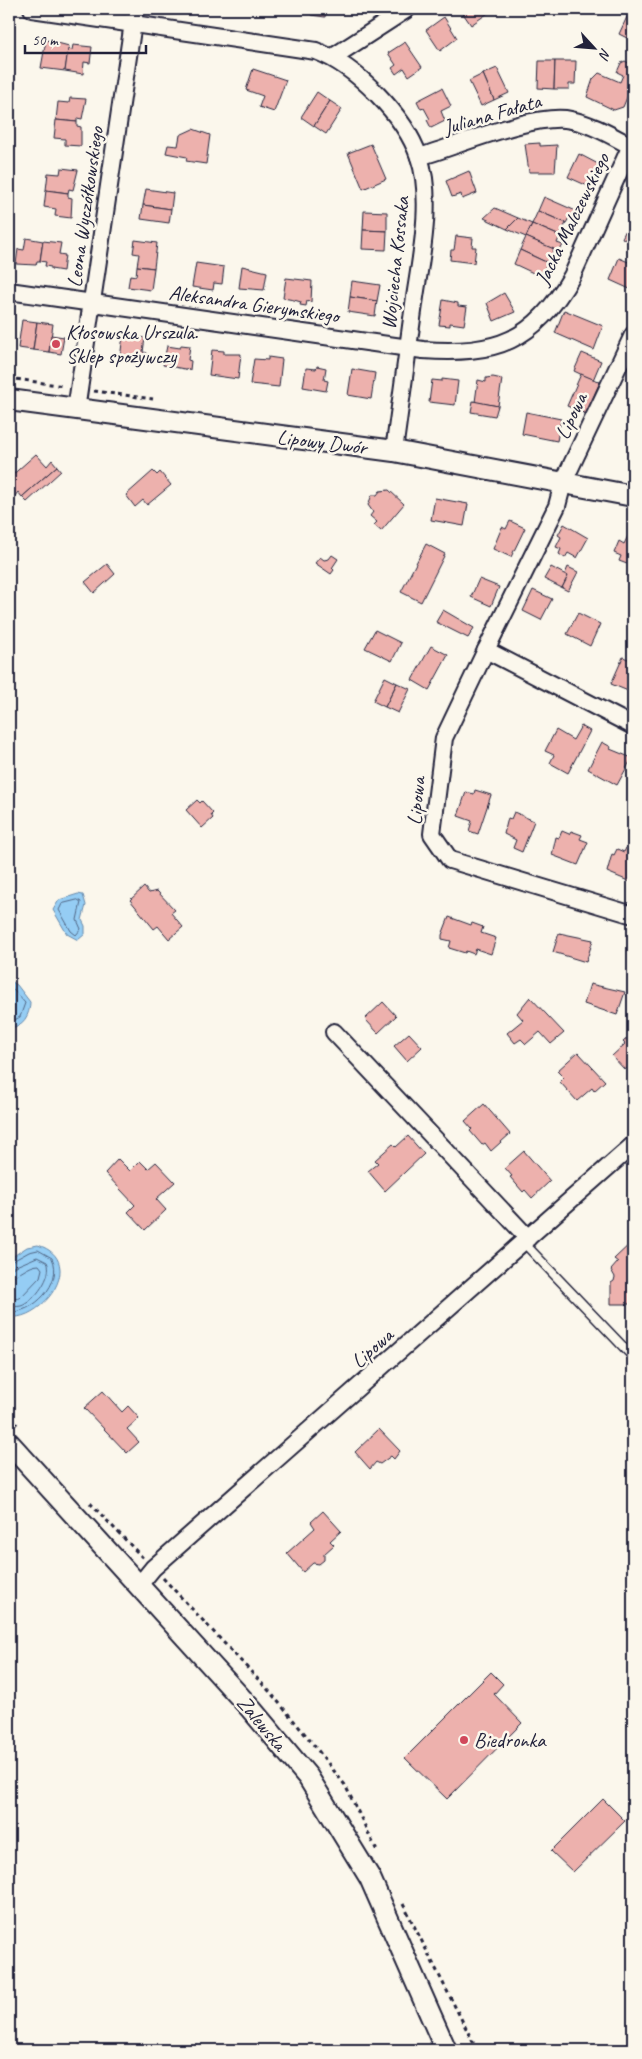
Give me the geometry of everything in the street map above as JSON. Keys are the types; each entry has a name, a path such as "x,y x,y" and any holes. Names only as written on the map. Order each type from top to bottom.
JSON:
{"street":[{"name":"Wojciecha Kossaka","path":"32,9 134,16 307,49 333,58 350,70 387,105 406,132 419,157 425,209 394,451"},
{"path":"333,58 407,9"},
{"name":"Leona Wyczółkowskiego","path":"76,410 134,16"},
{"name":"Juliana Fałata","path":"419,157 532,121 552,118 571,120 591,126 632,143"},
{"name":"Jacka Malczewskiego","path":"408,348 452,352 481,351 503,344 524,334 560,297 572,276 632,143"},
{"name":"Aleksandra Gierymskiego","path":"9,291 408,348"},
{"name":"Lipowa","path":"633,335 563,483 557,506 444,738 432,834 450,860 633,915"},
{"name":"Lipowy Dwór","path":"9,400 394,451 633,496"},
{"path":"486,650 633,726"},
{"path":"334,1032 526,1240"},
{"name":"Lipowa","path":"140,1584 153,1568 633,1145"},
{"name":"Zalewska","path":"9,1443 140,1584 252,1709 308,1777 341,1827 370,1878 446,2050"}],"lane":[{"path":"526,1240 633,1357"}],"water":[{"path":"78,894 83,895 86,905 82,920 85,926 85,934 78,940 67,934 53,910 59,900"},
{"path":"9,980 17,985 30,1002 29,1011 22,1023 9,1028"},
{"path":"38,1245 52,1253 59,1264 59,1276 55,1289 46,1301 34,1310 22,1316 9,1317 9,1259 27,1247"}],"building":[{"path":"305,9 326,9 325,17 311,15 311,12 305,11"},
{"path":"460,9 490,9 491,11 471,25"},
{"path":"444,17 457,38 440,51 426,30"},
{"path":"627,17 633,20 633,41 619,34"},
{"path":"9,35 13,36 11,51 9,51"},
{"path":"46,40 69,46 65,71 41,68"},
{"path":"405,42 422,67 409,76 404,68 396,74 392,68 396,65 388,53"},
{"path":"73,45 92,47 90,63 84,62 83,74 65,71 68,49 72,50"},
{"path":"539,61 555,61 554,89 538,88"},
{"path":"555,61 576,61 575,84 569,84 569,89 554,89"},
{"path":"625,61 633,65 633,83 623,107 614,110 587,97 593,79 599,73 620,82 623,75 617,72 621,63"},
{"path":"497,68 509,93 494,100 483,74"},
{"path":"253,69 286,80 274,112 259,107 263,96 246,90"},
{"path":"483,74 494,100 481,106 469,81"},
{"path":"442,88 451,106 441,111 445,121 431,128 427,120 430,119 424,108 421,109 417,101"},
{"path":"317,92 330,101 314,126 301,117"},
{"path":"70,98 86,99 82,119 77,118 77,122 56,120 58,102 69,103"},
{"path":"330,101 342,109 326,134 314,126"},
{"path":"56,120 77,122 77,126 81,127 81,146 65,145 65,139 54,138"},
{"path":"193,129 210,135 206,164 186,161 187,157 166,153 168,145 178,146 180,135"},
{"path":"540,143 540,146 557,145 555,172 529,172 525,144"},
{"path":"371,144 386,179 363,189 348,153"},
{"path":"579,154 600,165 590,187 568,177"},
{"path":"61,168 78,170 73,190 69,189 68,193 46,190 48,173 60,174"},
{"path":"469,171 477,193 462,199 461,194 452,197 446,181"},
{"path":"146,189 173,193 171,209 143,205"},
{"path":"46,190 68,193 68,197 72,198 71,218 55,216 56,209 44,207"},
{"path":"544,197 576,211 572,219 569,218 566,223 538,211"},
{"path":"143,205 171,209 169,223 141,219"},
{"path":"495,208 518,218 507,229 484,218"},
{"path":"364,211 387,212 387,231 363,230"},
{"path":"538,211 566,223 560,236 532,224"},
{"path":"518,218 532,224 526,237 507,229"},
{"path":"631,219 633,220 633,243 622,238"},
{"path":"532,224 560,236 557,243 563,245 559,252 526,237"},
{"path":"363,230 387,231 386,250 362,249"},
{"path":"456,236 473,238 472,247 476,247 474,263 450,260"},
{"path":"526,237 554,249 548,263 520,250"},
{"path":"26,238 43,241 40,261 37,261 36,265 16,264 18,249 24,250"},
{"path":"135,240 157,243 154,268 137,266 139,254 133,253"},
{"path":"43,241 61,243 59,254 65,255 63,271 51,269 51,267 45,266 46,262 40,261"},
{"path":"520,250 548,263 545,268 548,269 544,278 514,264"},
{"path":"619,258 633,264 632,290 610,280"},
{"path":"196,263 224,267 222,284 214,283 213,290 192,287"},
{"path":"137,266 154,268 151,290 128,287 130,275 136,276"},
{"path":"242,266 267,272 264,290 239,288"},
{"path":"286,278 312,281 311,302 307,301 306,306 300,305 301,302 283,298"},
{"path":"352,281 380,285 377,301 350,297"},
{"path":"504,293 515,312 494,321 487,303"},
{"path":"350,297 377,301 375,316 348,312"},
{"path":"443,300 458,303 458,306 467,307 464,325 450,323 450,326 439,325"},
{"path":"564,310 603,326 594,350 555,333"},
{"path":"22,320 37,322 33,350 18,348"},
{"path":"37,322 53,324 49,352 33,350"},
{"name":"Kłosowska Urszula. Sklep spożywczy","path":"51,335 64,337 61,354 49,352"},
{"path":"123,335 145,338 143,352 147,353 145,363 120,359"},
{"path":"181,345 190,346 188,360 191,361 190,370 163,365 167,346 180,348"},
{"path":"212,350 224,351 224,354 241,354 238,379 209,375"},
{"path":"582,353 601,361 593,380 574,371"},
{"path":"268,357 282,359 279,387 250,384 254,359 268,360"},
{"path":"317,366 326,368 324,380 328,381 326,391 303,387 306,368 316,369"},
{"path":"352,369 375,373 371,399 348,395"},
{"path":"581,374 600,382 586,414 567,406"},
{"path":"486,378 502,379 498,406 475,402 478,380 486,382"},
{"path":"442,379 458,381 455,405 429,402 432,380 442,381"},
{"path":"473,401 498,406 495,416 471,412"},
{"path":"526,412 561,419 557,441 522,434"},
{"path":"36,454 47,466 52,460 57,466 22,497 18,492 14,497 9,491 12,486 9,478"},
{"path":"57,466 61,471 27,502 22,497"},
{"path":"153,471 157,475 160,472 171,485 147,505 143,500 135,507 126,495"},
{"path":"389,490 404,504 381,531 374,525 377,522 370,516 373,512 368,505 372,495 377,495 380,491"},
{"path":"435,498 468,504 464,526 431,520"},
{"path":"510,521 525,528 511,557 493,549 502,527 506,529"},
{"path":"564,524 588,538 577,558 568,553 565,558 559,554 561,549 556,547 561,537 558,535"},
{"path":"628,536 633,538 633,562 629,560 627,564 619,561 621,556 614,553 619,541 624,544"},
{"path":"426,544 445,554 421,602 401,592"},
{"path":"332,555 338,559 332,568 334,570 331,574 315,563 320,557 324,560 329,559"},
{"path":"107,564 115,574 94,593 85,582"},
{"path":"551,567 568,576 562,588 544,579"},
{"path":"568,567 578,572 568,591 562,588 568,576 565,574"},
{"path":"479,579 499,587 491,606 471,597"},
{"path":"533,590 552,599 541,620 523,611"},
{"path":"443,610 474,628 468,638 436,622"},
{"path":"578,613 600,624 590,646 567,634"},
{"path":"375,630 401,643 392,661 365,648"},
{"path":"431,646 448,655 429,690 412,680"},
{"path":"623,657 633,661 633,693 611,684"},
{"path":"385,677 397,683 385,707 373,701"},
{"path":"397,683 410,689 398,713 385,707"},
{"path":"581,726 590,731 568,773 550,763 554,755 545,751 556,730 573,740"},
{"path":"602,742 611,747 610,749 632,758 617,785 588,769"},
{"path":"475,790 491,795 478,834 469,831 472,821 458,816 466,792 474,794"},
{"path":"197,800 200,803 202,801 213,813 211,815 213,818 202,828 186,810"},
{"path":"514,812 534,821 522,852 513,848 516,840 504,834 508,818 511,819"},
{"path":"562,831 569,834 571,831 582,835 580,839 588,842 578,865 552,855 556,837 559,838"},
{"path":"626,848 633,852 633,883 607,872 612,854 614,855 617,849 624,852"},
{"path":"144,887 149,893 157,891 175,910 171,913 183,927 169,939 158,926 154,929 130,900"},
{"path":"449,917 483,927 481,933 496,938 491,954 476,949 474,954 449,948 451,941 442,939 442,935"},
{"path":"559,933 593,940 586,962 553,952"},
{"path":"590,984 625,992 617,1015 584,1004"},
{"path":"530,997 564,1033 551,1044 540,1032 526,1044 521,1039 515,1043 507,1033 523,1020 517,1013"},
{"path":"383,1002 396,1016 378,1033 365,1019"},
{"path":"409,1033 422,1047 407,1061 394,1046"},
{"path":"633,1033 633,1063 625,1070 612,1056 625,1044 623,1042"},
{"path":"578,1052 605,1081 594,1091 592,1088 577,1101 560,1082 564,1078 557,1071"},
{"path":"484,1104 510,1134 491,1151 485,1143 482,1145 470,1131 472,1129 465,1121"},
{"path":"408,1136 424,1154 385,1191 368,1171 378,1163 375,1160 393,1144 396,1147"},
{"path":"524,1151 550,1181 532,1198 525,1190 523,1192 505,1168"},
{"path":"118,1159 130,1171 140,1161 148,1169 156,1162 175,1182 156,1199 166,1210 145,1230 128,1212 135,1205 105,1173"},
{"path":"633,1241 633,1304 611,1304 611,1283 615,1277 611,1270 618,1262 614,1259"},
{"path":"103,1391 122,1412 128,1406 139,1418 127,1429 139,1442 127,1453 84,1408"},
{"path":"379,1429 400,1451 394,1459 391,1456 380,1464 376,1462 370,1469 355,1452"},
{"path":"323,1511 341,1531 330,1541 334,1545 324,1554 324,1560 319,1564 313,1563 303,1572 287,1553 315,1528 311,1522"},
{"name":"Biedronka","path":"491,1672 503,1684 494,1694 522,1723 447,1799 405,1758"},
{"path":"603,1799 625,1821 573,1872 551,1851"}],"place":[{"name":"Kłosowska Urszula. Sklep spożywczy","path":"56,344"},
{"name":"Biedronka","path":"464,1740"}]}
